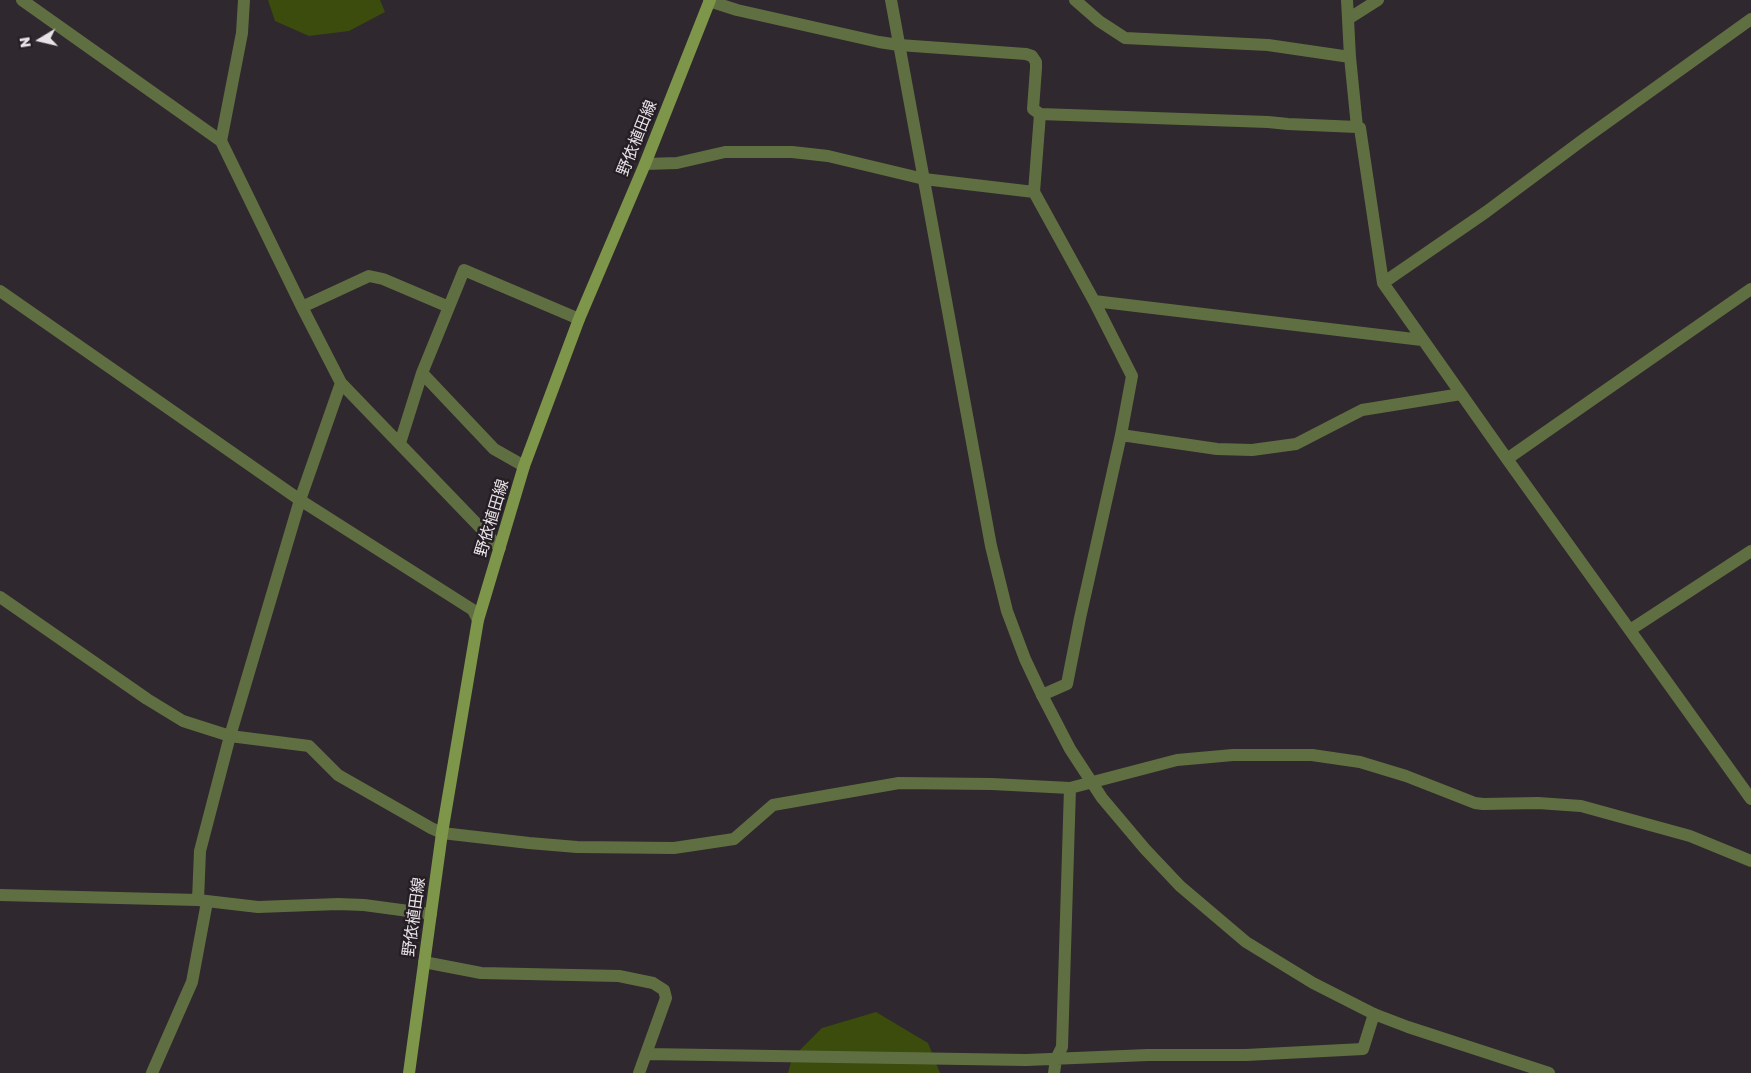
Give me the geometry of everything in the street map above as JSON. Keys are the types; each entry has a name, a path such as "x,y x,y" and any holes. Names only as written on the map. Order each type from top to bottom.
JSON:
{"main road":[{"name":"野依植田線","path":"409,1073 442,833 478,620 524,466 579,319 645,164 710,0"}],"street":[{"path":"22,0 221,141 341,383 500,548"},
{"path":"221,141 242,33 244,0"},
{"path":"710,0 737,10 899,45 1032,56 1036,62 1033,109 1040,114 1357,127"},
{"path":"891,0 991,546 1008,611 1025,658 1070,749 1102,798 1145,849 1180,886 1220,922 1246,942 1313,983 1374,1014 1549,1073"},
{"path":"1075,0 1099,21 1125,38 1268,45 1350,57"},
{"path":"1347,0 1357,127 1360,128 1383,283 1751,798"},
{"path":"1348,19 1378,0"},
{"path":"1383,283 1486,212 1751,18"},
{"path":"1040,114 1034,192 1094,301 1132,376 1122,434 1080,618 1068,684 1042,695"},
{"path":"645,164 678,163 725,152 792,152 828,156 924,179 1034,192"},
{"path":"400,443 422,373 464,270 579,319"},
{"path":"302,307 369,276 383,279 448,307"},
{"path":"1507,459 1751,289"},
{"path":"0,291 300,500 473,610 478,620"},
{"path":"1094,301 1422,340"},
{"path":"422,373 494,449 524,466"},
{"path":"152,1073 192,982 202,901 200,851 230,736 300,500 341,383"},
{"path":"1122,434 1217,449 1252,450 1296,444 1362,410 1461,394"},
{"path":"1630,630 1751,551"},
{"path":"0,598 147,699 183,721 230,736 309,746 338,774 430,828 442,833 577,847 674,848 734,838 773,805 899,783 992,784 1070,788 1177,760 1233,755 1312,755 1360,762 1406,776 1475,803 1538,803 1581,806 1690,836 1751,861"},
{"path":"1054,1073 1056,1059 1062,1047 1070,788"},
{"path":"0,895 202,901 258,907 355,904 431,914"},
{"path":"424,962 480,973 619,976 653,983 664,990 666,998 639,1073"},
{"path":"647,1054 1017,1060 1363,1049 1374,1014"}],"green space":[{"path":"268,0 380,0 385,12 349,31 309,36 275,21"},
{"path":"876,1012 928,1043 940,1073 788,1073 792,1058 822,1028"}]}
